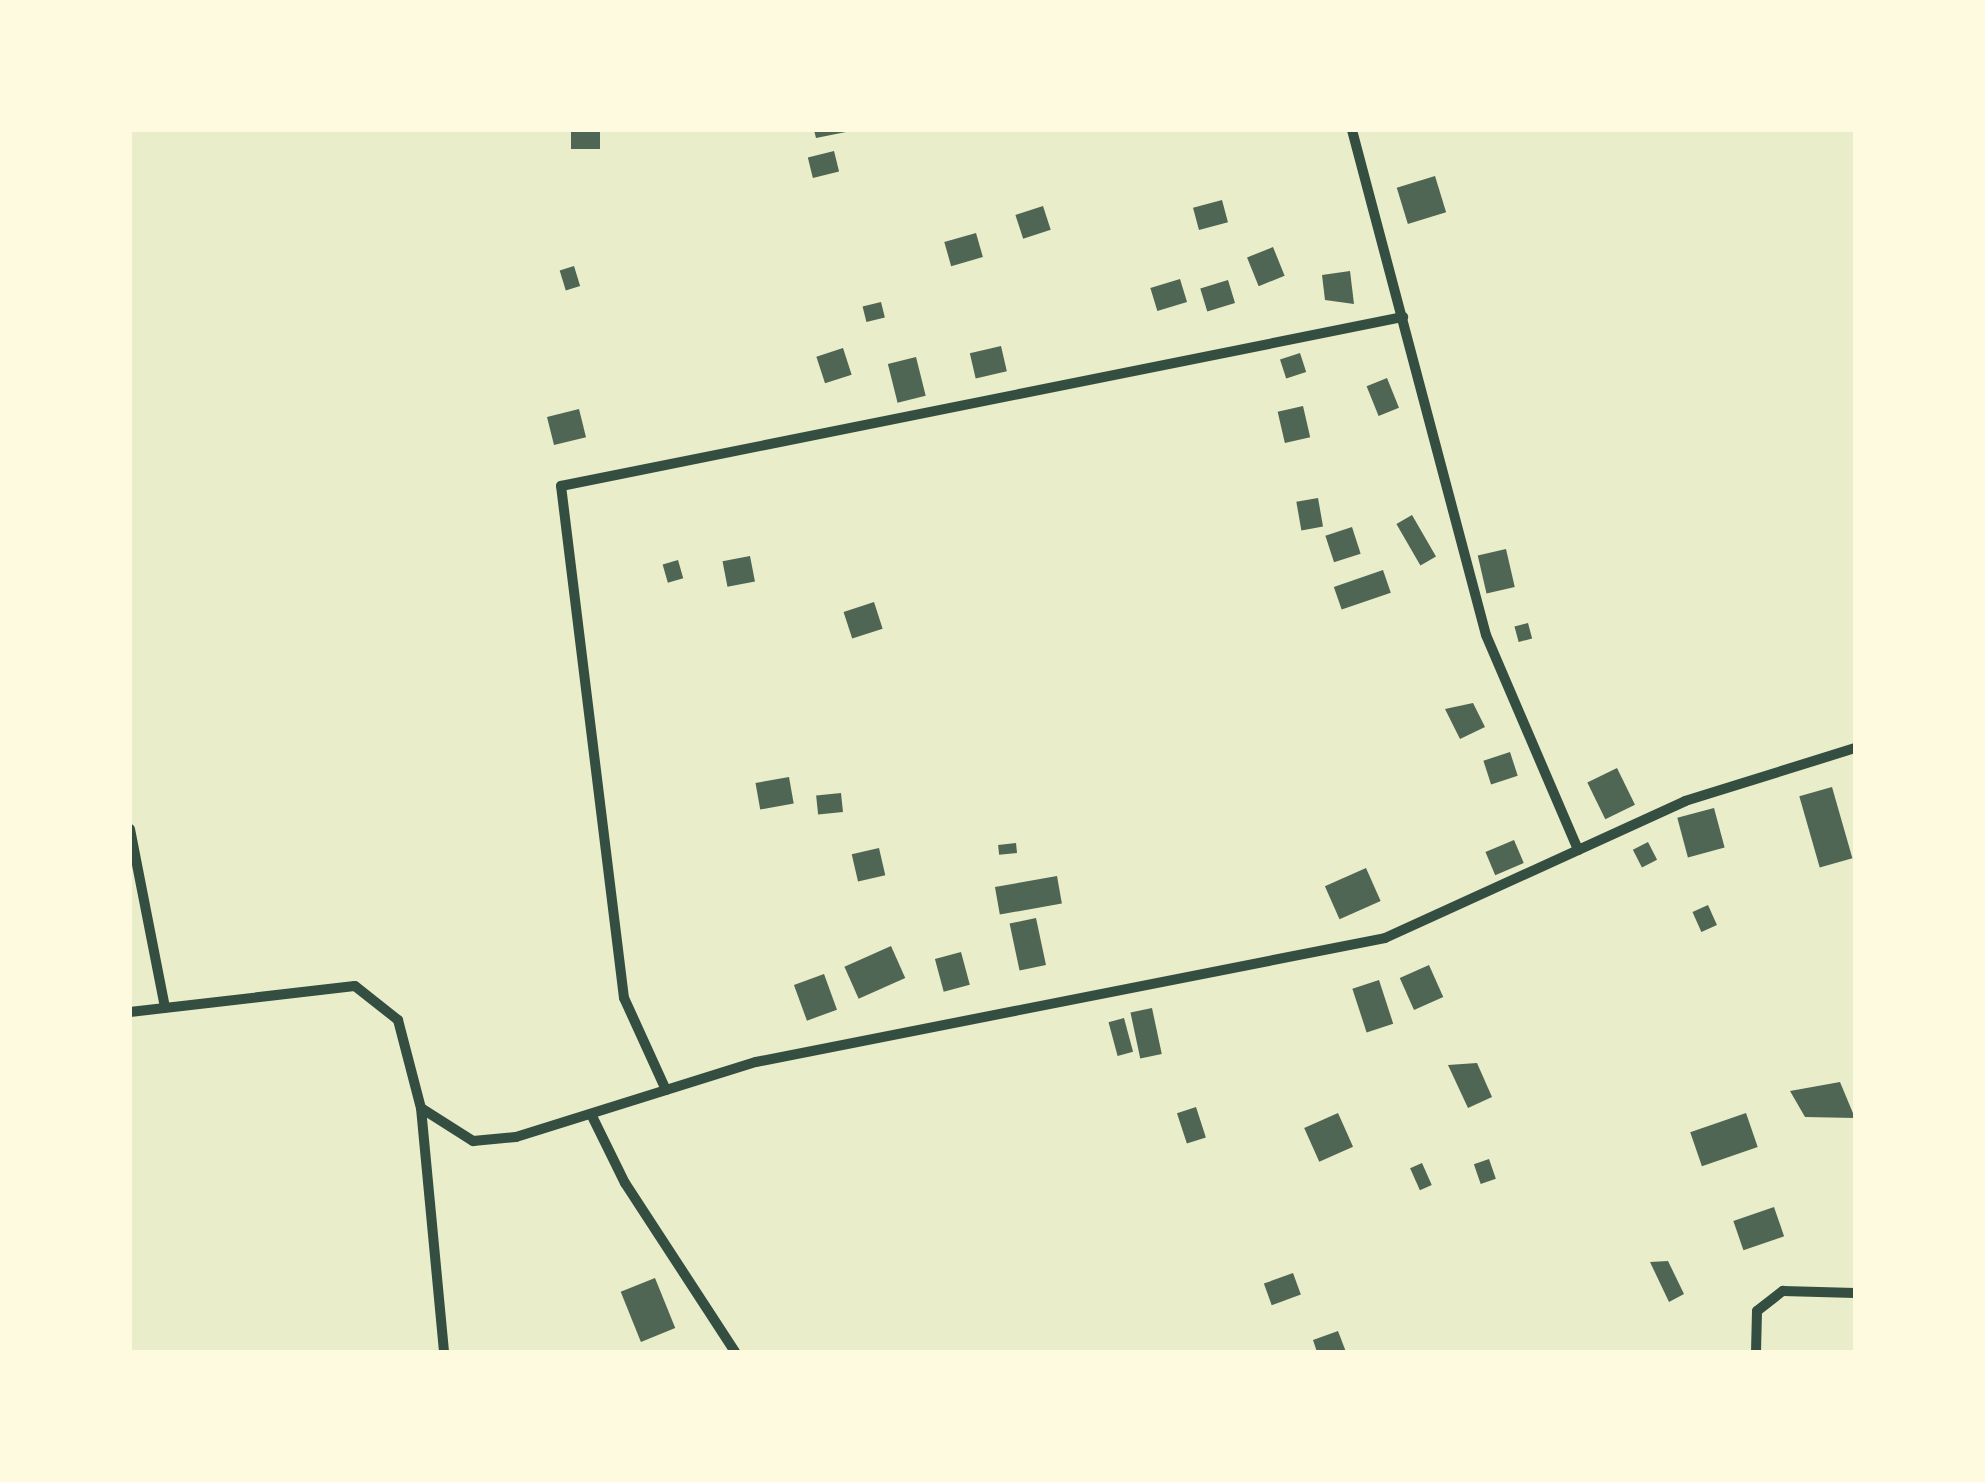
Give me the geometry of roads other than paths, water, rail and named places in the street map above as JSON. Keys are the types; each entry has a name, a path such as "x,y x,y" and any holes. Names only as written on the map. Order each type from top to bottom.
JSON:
{"street":[{"path":"1352,130 1486,634 1578,850"},
{"path":"666,1090 624,998 562,486 1403,317"},
{"path":"422,1108 473,1141 516,1137 756,1062 1384,938 1685,801 1855,748"},
{"path":"130,830 165,1008"},
{"path":"130,1012 354,986 398,1020 422,1108 444,1352"},
{"path":"591,1114 625,1182 735,1352"},
{"path":"1756,1352 1757,1310 1783,1291 1855,1293"}]}
